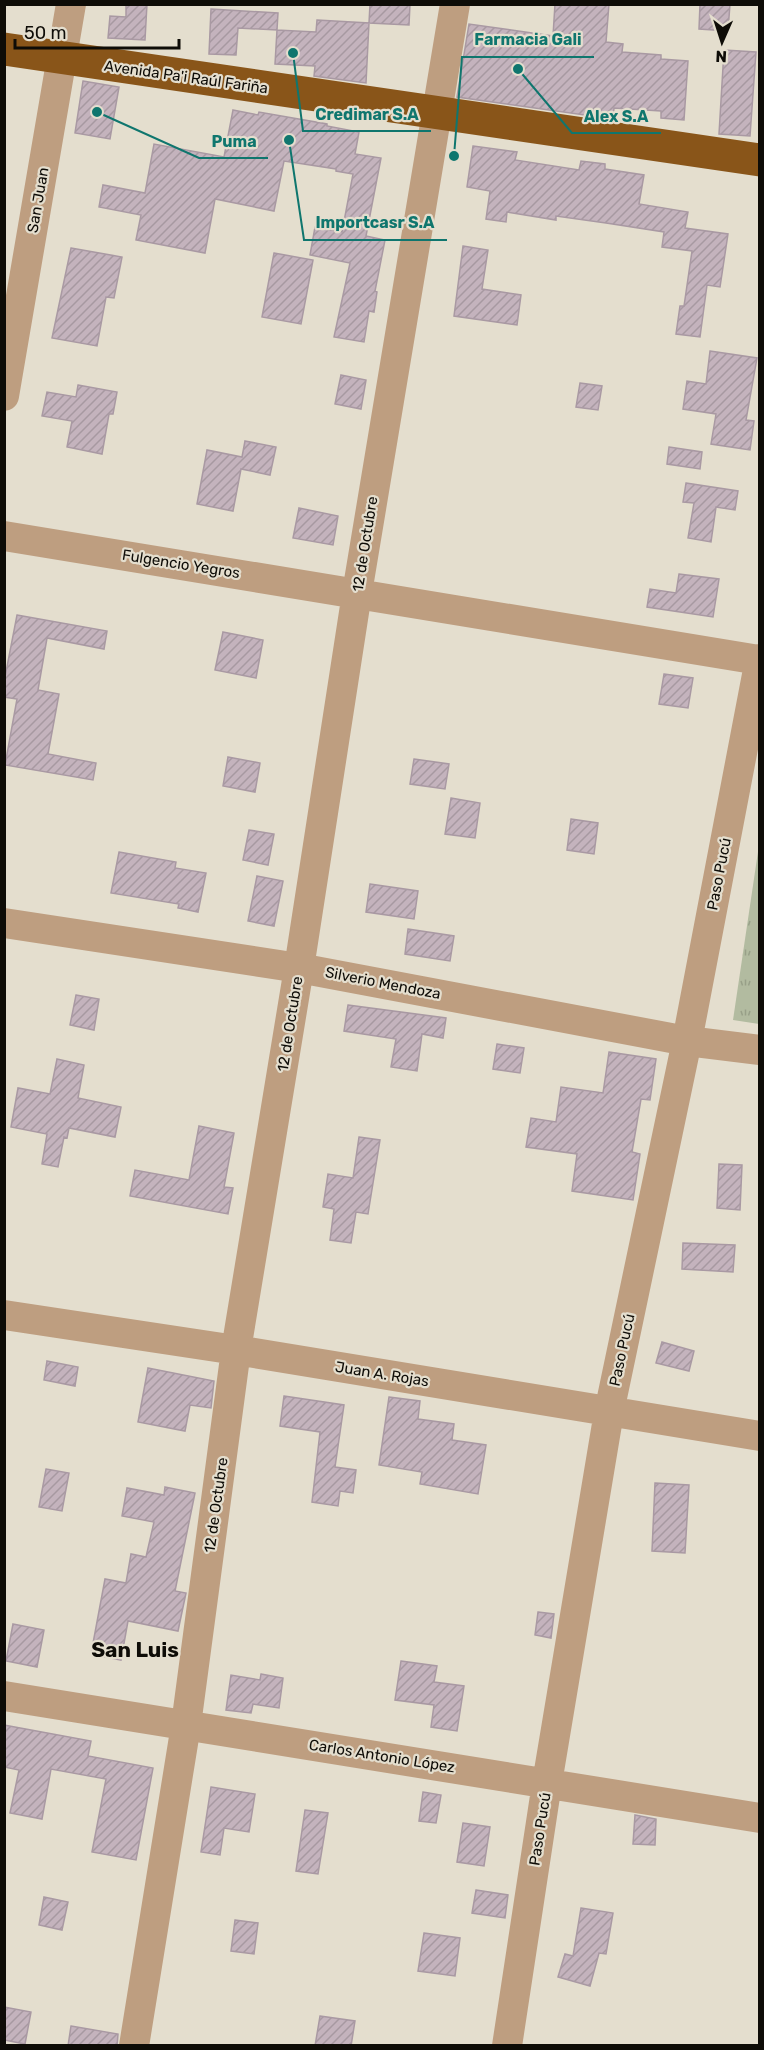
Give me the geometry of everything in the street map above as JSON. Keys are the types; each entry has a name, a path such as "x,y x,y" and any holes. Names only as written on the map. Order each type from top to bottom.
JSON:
{"highway":[{"name":"Avenida Pa'i Raúl Fariña","path":"4,49 759,160"}],"street":[{"name":"San Juan","path":"4,396 71,4"},
{"name":"12 de Octubre","path":"134,2046 186,1725 236,1350 299,968 357,592 455,4"},
{"name":"Fulgencio Yegros","path":"4,536 759,659"},
{"name":"Paso Pucú","path":"507,2046 547,1783 609,1412 687,1041 759,659"},
{"name":"Silverio Mendoza","path":"4,924 299,968 687,1041 759,1050"},
{"name":"Juan A. Rojas","path":"4,1315 236,1350 759,1436"},
{"name":"Carlos Antonio López","path":"4,1696 759,1818"}],"green space":[{"path":"759,845 760,1024 733,1020"}],"building":[{"path":"126,4 147,4 145,40 108,38 110,16 126,17"},
{"path":"370,4 410,4 409,25 369,23"},
{"path":"555,4 609,4 606,42 623,44 622,52 661,55 661,59 688,61 684,120 661,118 661,111 614,108 613,119 457,97 469,24 553,36"},
{"path":"700,4 730,4 728,31 699,29"},
{"path":"211,9 278,13 277,30 238,28 236,55 209,54"},
{"path":"317,20 369,23 366,83 314,76 315,66 275,64 277,30 316,32"},
{"path":"724,50 756,52 750,136 719,134"},
{"path":"83,81 119,87 110,139 75,133"},
{"path":"233,110 258,115 259,112 359,132 355,154 381,158 366,236 385,240 375,291 377,292 374,312 369,311 364,342 334,337 350,263 310,255 315,227 342,232 353,174 284,161 274,211 215,199 205,253 136,240 141,215 99,207 103,185 145,193 154,144 224,157"},
{"path":"473,146 517,152 515,160 579,170 581,161 605,164 605,169 644,175 639,204 688,212 685,228 728,234 720,287 707,285 700,337 676,334 680,306 684,306 692,251 662,247 664,232 556,216 556,220 507,212 506,222 486,219 490,191 467,187"},
{"path":"463,246 488,250 482,289 521,295 517,325 454,316"},
{"path":"71,248 122,257 114,298 106,297 97,346 52,338"},
{"path":"274,253 313,260 301,324 262,317"},
{"path":"710,351 757,358 746,420 754,421 750,450 711,444 716,414 683,409 687,381 706,384"},
{"path":"341,375 366,380 361,409 335,404"},
{"path":"580,383 602,386 598,410 576,407"},
{"path":"78,385 117,392 113,414 109,414 102,454 67,447 72,421 42,416 47,392 76,397"},
{"path":"245,441 276,447 270,475 241,469 233,511 197,504 207,450 242,457"},
{"path":"669,447 702,452 700,469 667,464"},
{"path":"686,483 738,491 735,510 716,507 711,542 688,538 694,503 683,502"},
{"path":"299,508 338,516 333,545 293,538"},
{"path":"679,574 719,579 713,617 647,607 650,589 676,593"},
{"path":"17,615 107,631 104,649 47,638 38,690 59,694 48,754 96,763 93,780 5,765 17,699 4,697 4,682"},
{"path":"223,632 263,640 256,678 215,670"},
{"path":"664,674 693,678 688,708 659,704"},
{"path":"228,757 260,763 255,792 223,786"},
{"path":"414,759 449,764 445,789 410,784"},
{"path":"451,798 480,803 475,838 445,834"},
{"path":"571,819 598,823 594,854 567,850"},
{"path":"249,830 274,834 268,865 243,860"},
{"path":"119,852 176,862 175,868 206,873 198,912 178,908 179,904 111,893"},
{"path":"257,876 283,881 274,926 248,921"},
{"path":"370,884 418,891 414,919 366,912"},
{"path":"408,929 454,936 450,961 405,954"},
{"path":"76,995 99,999 94,1030 70,1025"},
{"path":"348,1005 446,1018 443,1038 422,1034 417,1071 391,1067 396,1039 344,1031"},
{"path":"497,1044 524,1048 520,1073 493,1069"},
{"path":"609,1052 656,1059 650,1100 641,1099 632,1152 640,1154 633,1200 572,1191 577,1154 526,1147 531,1118 556,1122 561,1087 603,1093"},
{"path":"57,1059 84,1065 78,1098 121,1107 115,1137 69,1128 67,1138 64,1137 58,1167 42,1164 47,1134 11,1127 18,1088 50,1094"},
{"path":"199,1126 234,1133 224,1187 233,1188 228,1214 130,1196 135,1170 189,1180"},
{"path":"359,1137 380,1140 368,1214 356,1212 351,1243 330,1240 334,1209 323,1207 328,1174 353,1178"},
{"path":"719,1164 742,1165 740,1210 717,1208"},
{"path":"683,1243 735,1245 733,1272 682,1269"},
{"path":"662,1342 694,1351 689,1371 656,1363"},
{"path":"47,1361 78,1367 75,1386 44,1380"},
{"path":"148,1368 214,1381 211,1408 190,1405 185,1431 138,1422"},
{"path":"284,1396 344,1405 335,1467 356,1470 353,1493 340,1491 338,1506 312,1502 320,1432 280,1426"},
{"path":"389,1397 420,1401 418,1419 454,1424 452,1440 486,1445 478,1494 420,1484 422,1472 379,1465"},
{"path":"46,1469 69,1473 62,1511 39,1507"},
{"path":"655,1483 689,1485 685,1553 652,1551"},
{"path":"165,1487 195,1493 175,1591 186,1593 178,1631 128,1621 121,1660 91,1654 105,1579 126,1583 131,1554 146,1557 154,1522 122,1516 127,1488 164,1495"},
{"path":"538,1612 554,1614 551,1638 535,1635"},
{"path":"13,1624 44,1630 37,1667 6,1661"},
{"path":"401,1661 437,1666 434,1682 464,1686 457,1731 431,1727 434,1705 395,1700"},
{"path":"261,1674 283,1678 279,1708 253,1704 251,1713 226,1710 231,1675 260,1680"},
{"path":"4,1725 91,1741 88,1756 153,1768 136,1860 92,1852 106,1779 51,1769 42,1819 10,1813 19,1770 4,1767"},
{"path":"211,1787 255,1794 249,1832 224,1828 220,1855 201,1852"},
{"path":"423,1792 441,1795 436,1823 419,1821"},
{"path":"305,1810 328,1813 318,1874 296,1871"},
{"path":"635,1815 656,1819 655,1845 633,1844"},
{"path":"463,1823 490,1827 484,1866 457,1862"},
{"path":"476,1890 508,1895 505,1918 472,1913"},
{"path":"44,1897 68,1902 62,1930 39,1925"},
{"path":"581,1908 613,1913 606,1954 599,1953 590,1986 558,1977 565,1954 573,1956"},
{"path":"235,1920 258,1923 254,1954 231,1951"},
{"path":"424,1933 460,1938 455,1976 418,1971"},
{"path":"4,2007 31,2012 25,2044 4,2040"},
{"path":"320,2016 355,2021 351,2046 315,2046"},
{"path":"71,2026 118,2034 117,2046 68,2046"}],"place":[{"name":"Credimar S.A","path":"293,53"},
{"name":"Alex S.A","path":"518,69"},
{"name":"Puma","path":"97,112"},
{"name":"Importcasr S.A","path":"289,140"},
{"name":"Farmacia Gali","path":"454,156"}],"district":[{"name":"San Luis","path":"135,1649"}]}
